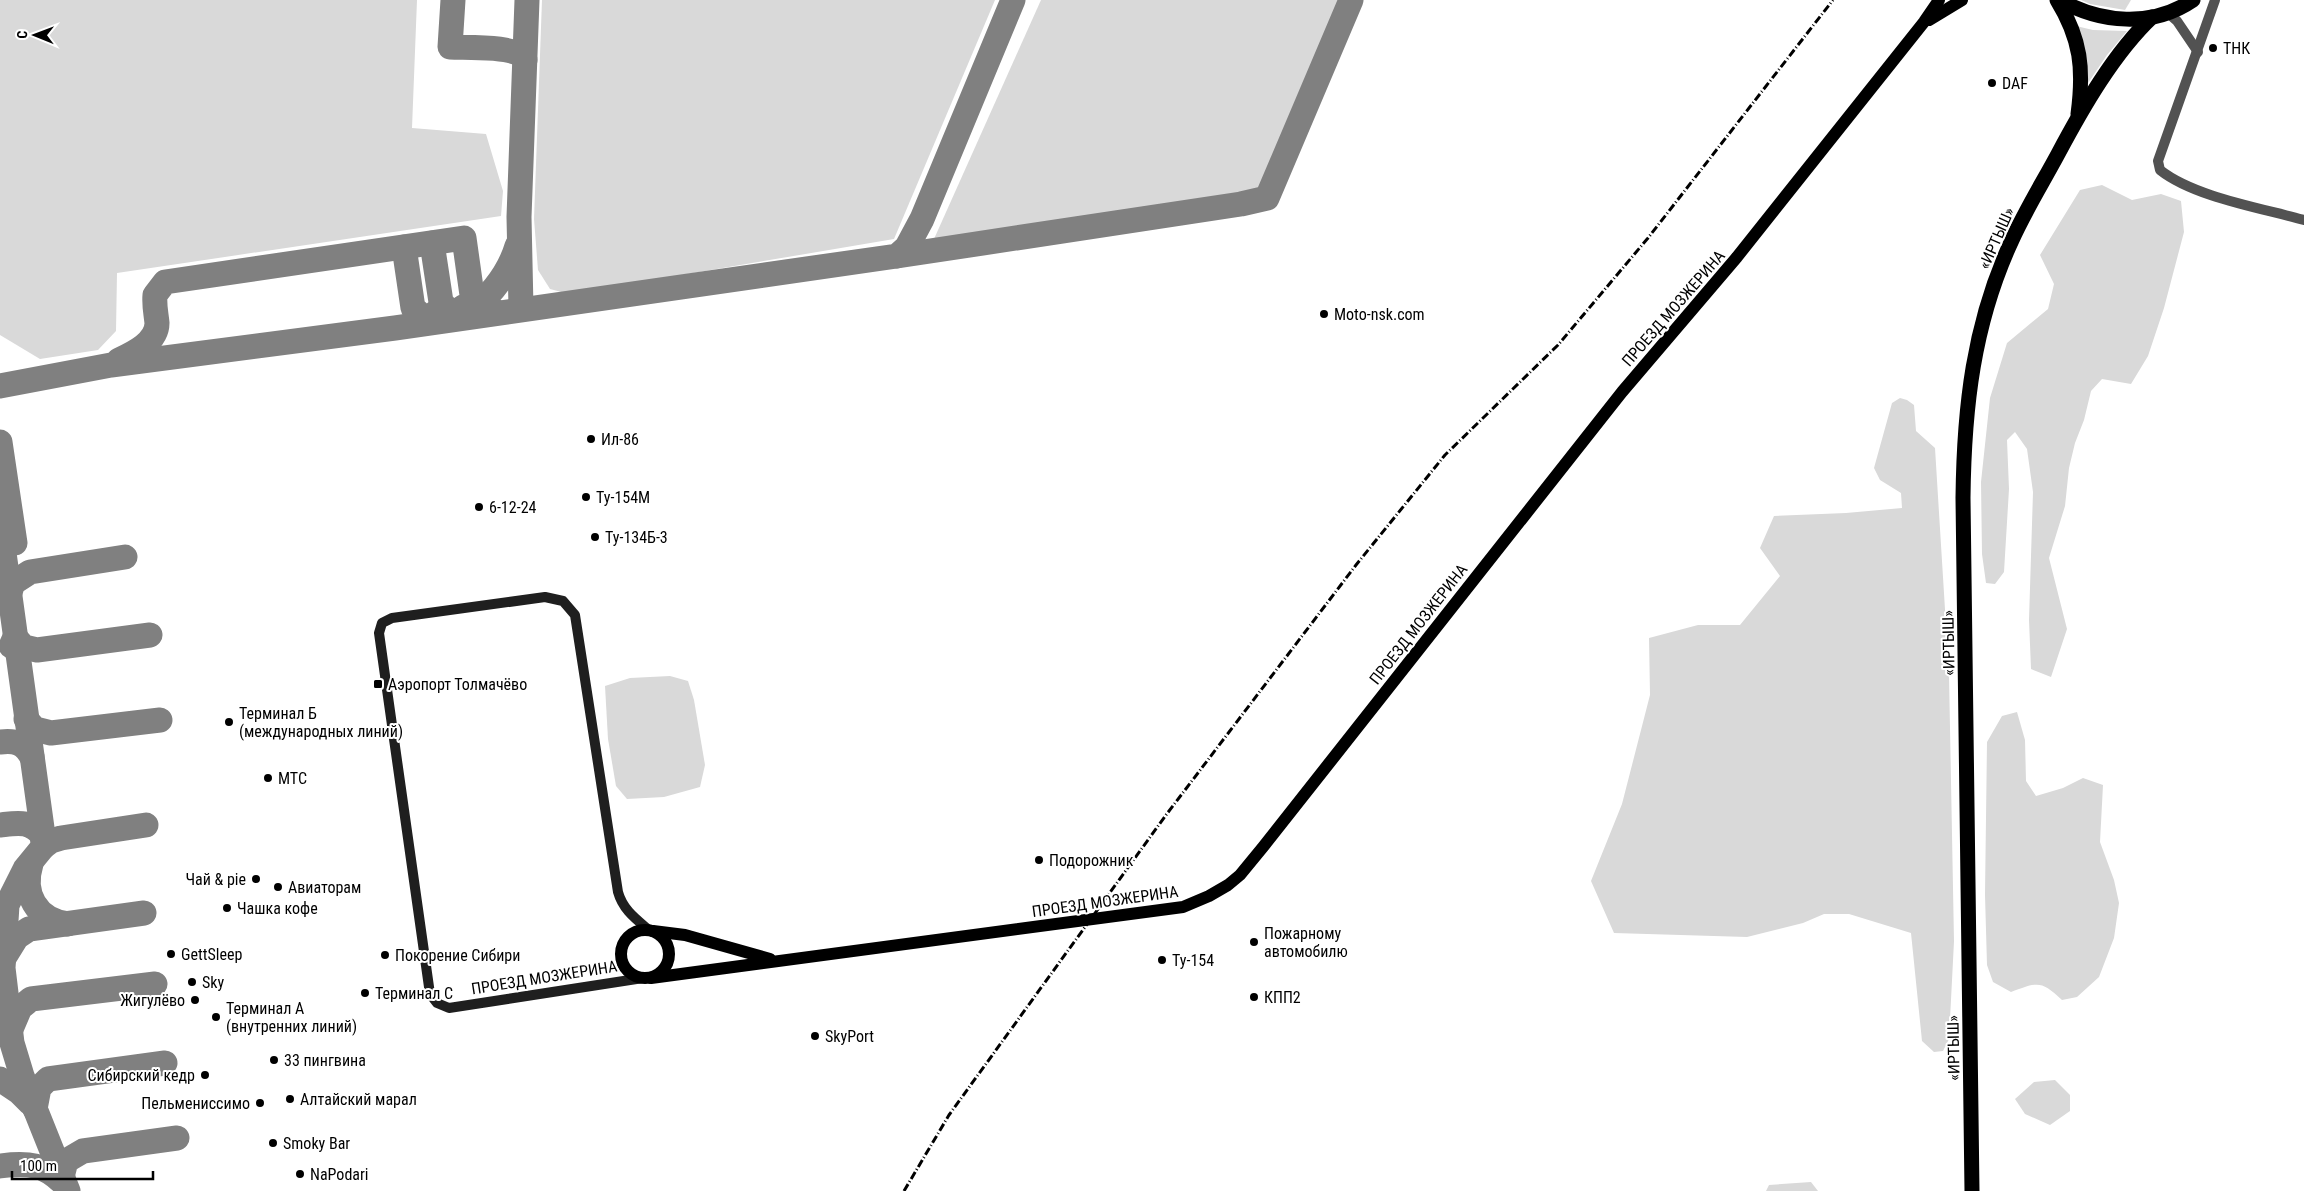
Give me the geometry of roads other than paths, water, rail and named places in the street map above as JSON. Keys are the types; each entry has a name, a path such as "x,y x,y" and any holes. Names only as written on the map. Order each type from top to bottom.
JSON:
{"highway":[{"path":"2058,0 2077,10 2102,18 2127,20 2168,13 2192,0"},
{"path":"2058,0 2077,42 2082,65 2077,118"},
{"name":"«ИРТЫШ»","path":"1972,1191 1963,498 1969,383 1983,318 2012,240 2077,118 2125,47 2152,17"}],"main road":[{"name":"ПРОЕЗД МОЗЖЕРИНА","path":"774,960 685,935 642,930 628,937 621,951 624,966 629,972 647,978 676,976 774,960 1035,928 1092,918 1167,911 1183,907 1209,896 1240,875 1622,392 1737,258 1924,22 1939,0"},
{"name":"ПРОЕЗД МОЗЖЕРИНА","path":"1924,22 1962,0"},
{"path":"647,978 664,968 669,954 663,939 650,931"}],"street":[{"path":"2215,0 2158,161 2160,170 2168,177 2205,192 2304,220"},
{"path":"2168,13 2177,22 2198,52"},
{"name":"ПРОЕЗД МОЗЖЕРИНА","path":"647,978 448,1008 437,1003 430,994 379,633 382,623 392,618 545,597 563,601 575,615 621,903 650,931"}],"railway":[{"path":"904,1191 949,1115 1166,815 1356,565 1445,455 1558,345 1648,238 1833,0"}],"place":[{"name":"ТНК","path":"2213,48"},
{"name":"DAF","path":"1992,83"},
{"name":"Moto-nsk.com","path":"1324,314"},
{"name":"Ил-86","path":"591,439"},
{"name":"Ту-154М","path":"586,497"},
{"name":"6-12-24","path":"479,507"},
{"name":"Ту-134Б-3","path":"595,537"},
{"name":"Аэропорт Толмачёво","path":"378,684"},
{"name":"Терминал Б (международных линий)","path":"229,722"},
{"name":"МТС","path":"268,778"},
{"name":"Подорожник","path":"1039,860"},
{"name":"Чай & pie","path":"256,879"},
{"name":"Авиаторам","path":"278,887"},
{"name":"Чашка кофе","path":"227,908"},
{"name":"Пожарному автомобилю","path":"1254,942"},
{"name":"GettSleep","path":"171,954"},
{"name":"Покорение Сибири","path":"385,955"},
{"name":"Ту-154","path":"1162,960"},
{"name":"Sky","path":"192,982"},
{"name":"Терминал С","path":"365,993"},
{"name":"КПП2","path":"1254,997"},
{"name":"Жигулёво","path":"195,1000"},
{"name":"Терминал А (внутренних линий)","path":"216,1017"},
{"name":"SkyPort","path":"815,1036"},
{"name":"33 пингвина","path":"274,1060"},
{"name":"Сибирский кедр","path":"205,1075"},
{"name":"Алтайский марал","path":"290,1099"},
{"name":"Пельмениссимо","path":"260,1103"},
{"name":"Smoky Bar","path":"273,1143"},
{"name":"NaPodari","path":"300,1174"}]}
